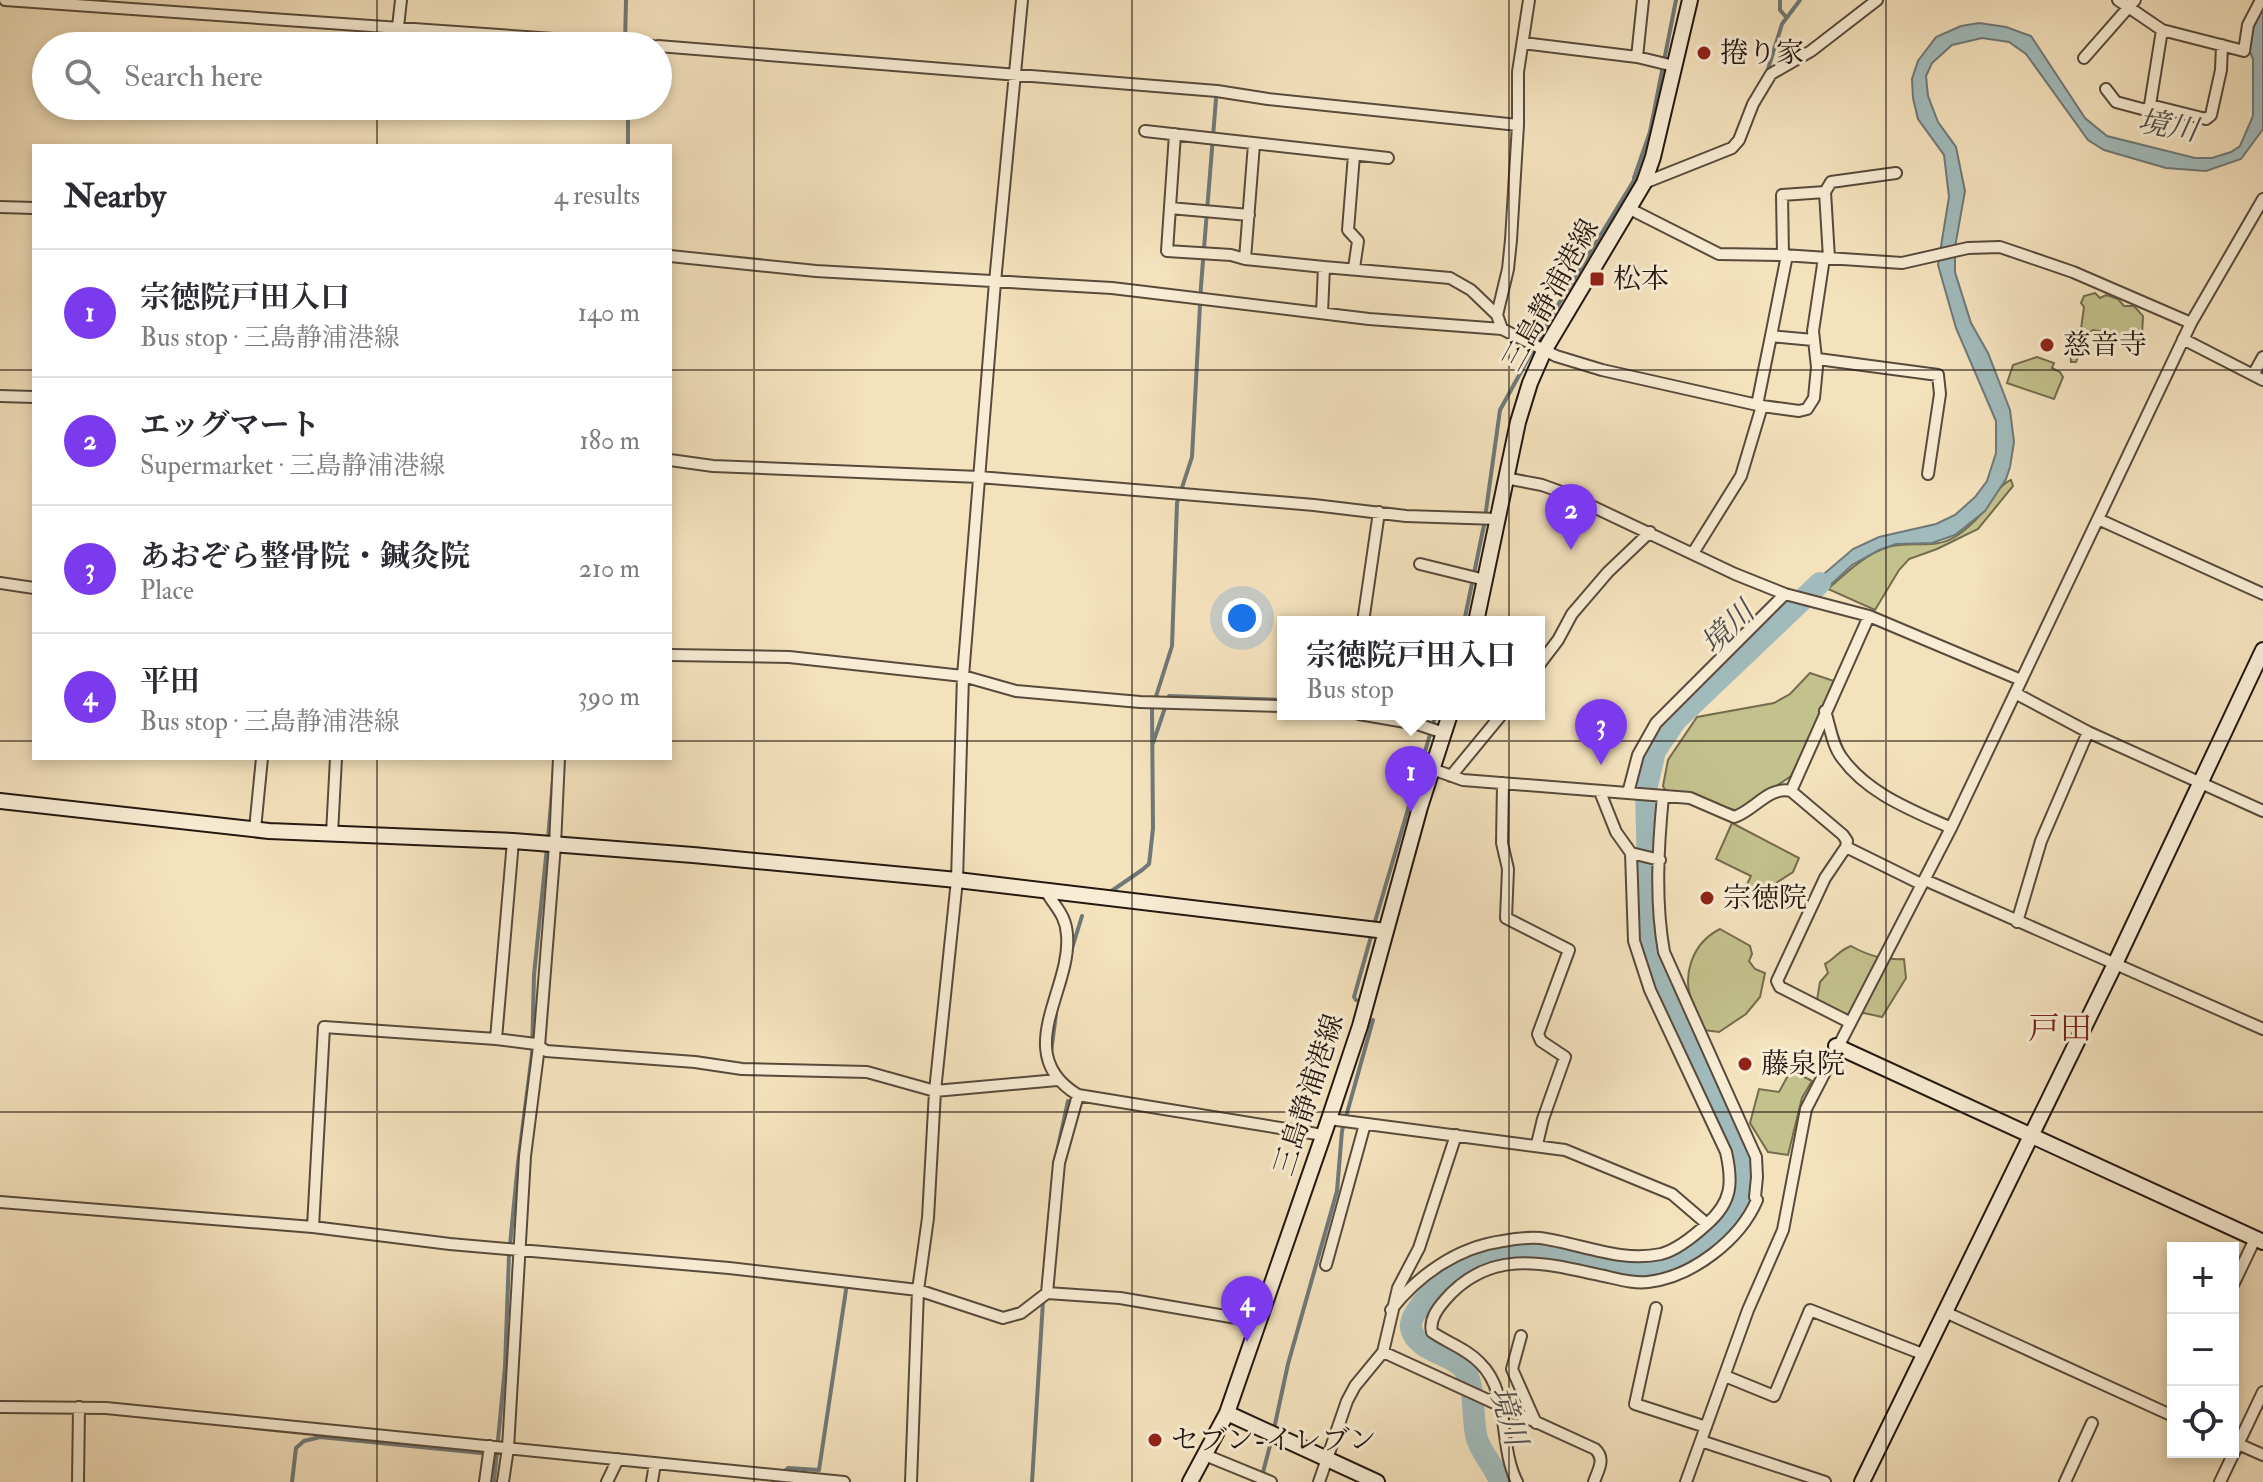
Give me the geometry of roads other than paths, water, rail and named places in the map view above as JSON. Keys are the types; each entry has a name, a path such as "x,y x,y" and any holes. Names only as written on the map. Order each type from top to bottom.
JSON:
{"street":[{"path":"5,0 466,32"},
{"path":"398,27 401,0"},
{"path":"911,1482 918,1290 929,1204 935,1091 957,880 963,676 1022,0"},
{"path":"1497,315 1509,255 1518,125 1517,85 1529,0"},
{"path":"1637,57 1643,0"},
{"name":"三島静浦港線","path":"1477,616 1505,478 1530,383 1544,351 1644,183 1690,0"},
{"path":"1644,183 1732,148 1739,140 1753,104 1771,74 1811,51 1876,0"},
{"path":"2118,0 2132,4 2162,30 2244,51 2248,25 2261,0"},
{"path":"2084,58 2132,4"},
{"path":"2106,89 2116,102 2146,110 2150,105 2162,30"},
{"path":"1523,43 1637,57 1674,66"},
{"path":"2150,105 2206,119 2211,115 2221,70 2222,45"},
{"path":"672,47 1217,91 1518,125"},
{"path":"1145,131 1388,158"},
{"path":"1175,134 1167,251 1450,278 1460,281 1497,315 1502,329"},
{"path":"1245,259 1254,144"},
{"path":"1354,155 1348,230 1358,241 1354,268"},
{"path":"672,256 816,271 1112,288 1322,313 1502,329 1544,351 1602,370 1760,406 1799,411 1807,409 1814,398 1818,359 1813,340 1827,258 1825,192 1831,182 1896,173"},
{"path":"1693,553 1741,476 1760,406 1785,255 1782,195 1825,192"},
{"path":"1686,1482 1748,1310 1783,1230 1806,1109 1951,828 2191,323 2263,199"},
{"path":"0,207 32,208"},
{"path":"1170,208 1249,215"},
{"path":"1630,209 1719,254 1902,263 1980,246 2000,247 2073,272 2191,323"},
{"path":"1322,313 1324,267"},
{"path":"1771,336 1813,340"},
{"path":"2183,339 2258,378 2263,357"},
{"path":"1818,359 1938,375 1940,394 1928,474"},
{"path":"0,396 32,397"},
{"path":"672,460 713,466 979,477 1406,516 1498,519"},
{"path":"1505,478 1564,493 1788,596 1869,616 2021,680"},
{"path":"1364,616 1379,512"},
{"path":"2098,519 2263,594"},
{"path":"1545,657 1572,614 1608,572 1650,532"},
{"path":"1420,564 1485,580"},
{"path":"0,583 32,588"},
{"path":"1631,793 1638,755 1656,723 1788,596"},
{"path":"1791,791 1869,616"},
{"path":"1862,1482 2114,966 2263,650"},
{"path":"672,655 789,657 963,676 1016,691 1109,699 1277,706"},
{"path":"2015,693 2088,732 2263,811"},
{"path":"1825,711 1836,747 1854,770 1891,801 1951,828"},
{"path":"1400,720 1444,733"},
{"name":"三島静浦港線","path":"1190,1482 1227,1413 1329,1119 1360,1026 1377,930 1448,720"},
{"path":"1451,776 1497,720"},
{"path":"2017,922 2041,841 2088,732"},
{"path":"255,829 262,760"},
{"path":"332,834 336,760"},
{"path":"503,1482 508,1448 525,1156 539,1046 550,844 559,760"},
{"path":"1432,769 1463,780 1697,800 1734,817 1777,791 1791,791 1847,841 1825,878 1777,981 1780,987 1849,1022"},
{"path":"1503,783 1502,843 1508,869 1506,918 1569,950 1538,1034 1541,1041 1565,1057 1537,1144"},
{"path":"1600,792 1616,832 1633,853 1658,860"},
{"path":"1517,1482 1505,1445 1493,1380 1483,1365 1469,1353 1432,1332 1430,1327 1442,1303 1477,1273 1516,1262 1540,1262 1645,1282 1673,1277 1694,1267 1734,1234 1752,1212 1757,1200 1756,1157 1664,952 1658,860 1660,796"},
{"path":"0,801 255,829 513,841 693,855 957,880 1377,930"},
{"path":"496,1039 513,841"},
{"path":"1846,847 2263,1029"},
{"path":"1391,1310 1406,1291 1437,1266 1470,1249 1500,1241 1536,1238 1624,1255 1663,1253 1707,1224 1723,1206 1730,1192 1731,1175 1726,1152 1650,990 1637,952 1633,853"},
{"path":"1046,891 1063,915 1067,934 1065,959 1048,1035 1048,1064 1057,1080 1078,1095 1323,1135"},
{"path":"313,1227 324,1027 496,1039 539,1046 546,1051 695,1062 742,1069 867,1072 935,1091 1057,1080"},
{"path":"1836,1046 2259,1241 2239,1275"},
{"path":"1047,1293 1059,1163 1078,1095"},
{"path":"1329,1119 1565,1150 1660,1187 1683,1202 1707,1224"},
{"path":"1326,1265 1365,1124"},
{"path":"1319,1482 1355,1386 1383,1352 1391,1310 1403,1275 1424,1233 1456,1135"},
{"path":"0,1202 313,1227 520,1250 729,1268 918,1290 1003,1318 1021,1313 1047,1293 1120,1298 1260,1322"},
{"path":"1656,1308 1635,1404 1706,1427"},
{"path":"1725,1376 1774,1396 1810,1310 1925,1355"},
{"path":"1945,1312 2167,1411"},
{"path":"1521,1336 1512,1369 1536,1423"},
{"path":"1383,1352 1599,1453 1601,1462 1594,1482"},
{"path":"2239,1437 2263,1392"},
{"path":"0,1407 79,1407 844,1482"},
{"path":"78,1482 79,1407"},
{"path":"1227,1413 1377,1482"},
{"path":"2065,1482 2092,1423"},
{"path":"1701,1441 1825,1482"},
{"path":"2239,1444 2263,1455"},
{"path":"485,1482 490,1446"},
{"path":"1205,1455 1271,1482"},
{"path":"2220,1482 2230,1458"},
{"path":"607,1482 618,1459"},
{"path":"652,1482 655,1463"}],"water":[{"path":"2263,6 2263,129 2241,159 2206,171 2166,168 2104,150 2088,140 2026,54 2009,42 1982,38 1952,45 1932,63 1926,76 1928,96 1938,122 1956,147 1965,191 1955,247 1955,272 1971,323 1988,353 2010,410 2014,442 2010,467 2006,479 1985,511 1955,535 1932,543 1896,544 1879,550 1852,565 1813,601 1797,597 1853,549 1879,537 1936,524 1955,515 1987,481 1996,453 1996,421 1956,328 1938,265 1949,197 1944,155 1918,119 1913,98 1912,79 1918,61 1936,37 1961,26 1979,23 2006,27 2031,36 2085,118 2107,136 2195,158 2212,158 2240,146 2253,116 2253,59 2248,47 2257,14"}],"waterway":[{"path":"625,32 626,0"},
{"path":"1634,178 1650,132 1676,0"},
{"path":"1780,0 1780,10 1786,17"},
{"path":"1768,69 1782,24 1800,0"},
{"path":"1110,892 1149,864 1153,828 1152,709 1172,646 1177,503 1192,457 1201,286 1216,99"},
{"path":"628,120 628,144"},
{"path":"1465,616 1484,525 1500,410 1555,310 1636,177"},
{"name":"境川","path":"1500,1482 1477,1439 1467,1375 1457,1363 1419,1342 1411,1328 1412,1319 1431,1292 1449,1275 1487,1255 1528,1250 1571,1255 1626,1268 1662,1267 1700,1249 1722,1231 1734,1214 1742,1193 1744,1163 1650,949 1646,790 1655,751 1676,720 1820,583"},
{"path":"1153,743 1169,696 1277,700"},
{"path":"1374,925 1434,720"},
{"path":"548,839 554,768"},
{"path":"494,1482 505,1367 509,1255 532,1054 534,975 547,847"},
{"path":"1070,955 1082,916"},
{"path":"1356,1000 1354,997 1372,933"},
{"path":"1051,1053 1056,1014"},
{"path":"1274,1429 1288,1364 1337,1191 1342,1131 1373,1020"},
{"path":"1055,1161 1068,1101"},
{"path":"1045,1264 1054,1169"},
{"path":"774,1482 788,1468 819,1470 846,1290"},
{"path":"1032,1482 1043,1301"},
{"path":"292,1482 296,1448 304,1441 320,1437 481,1453"},
{"path":"1262,1476 1272,1438"}],"place":[{"name":"捲り家","path":"1704,53"},
{"name":"松本","path":"1597,279"},
{"name":"慈音寺","path":"2047,345"},
{"name":"エッグマート","path":"1571,550"},
{"name":"あおぞら整骨院・鍼灸院","path":"1601,765"},
{"name":"宗徳院戸田入口","path":"1411,812"},
{"name":"宗徳院","path":"1707,898"},
{"name":"藤泉院","path":"1745,1064"},
{"name":"平田","path":"1247,1342"},
{"name":"セブン-イレブン","path":"1155,1440"}],"district":[{"name":"戸田","path":"2060,1029"}]}
